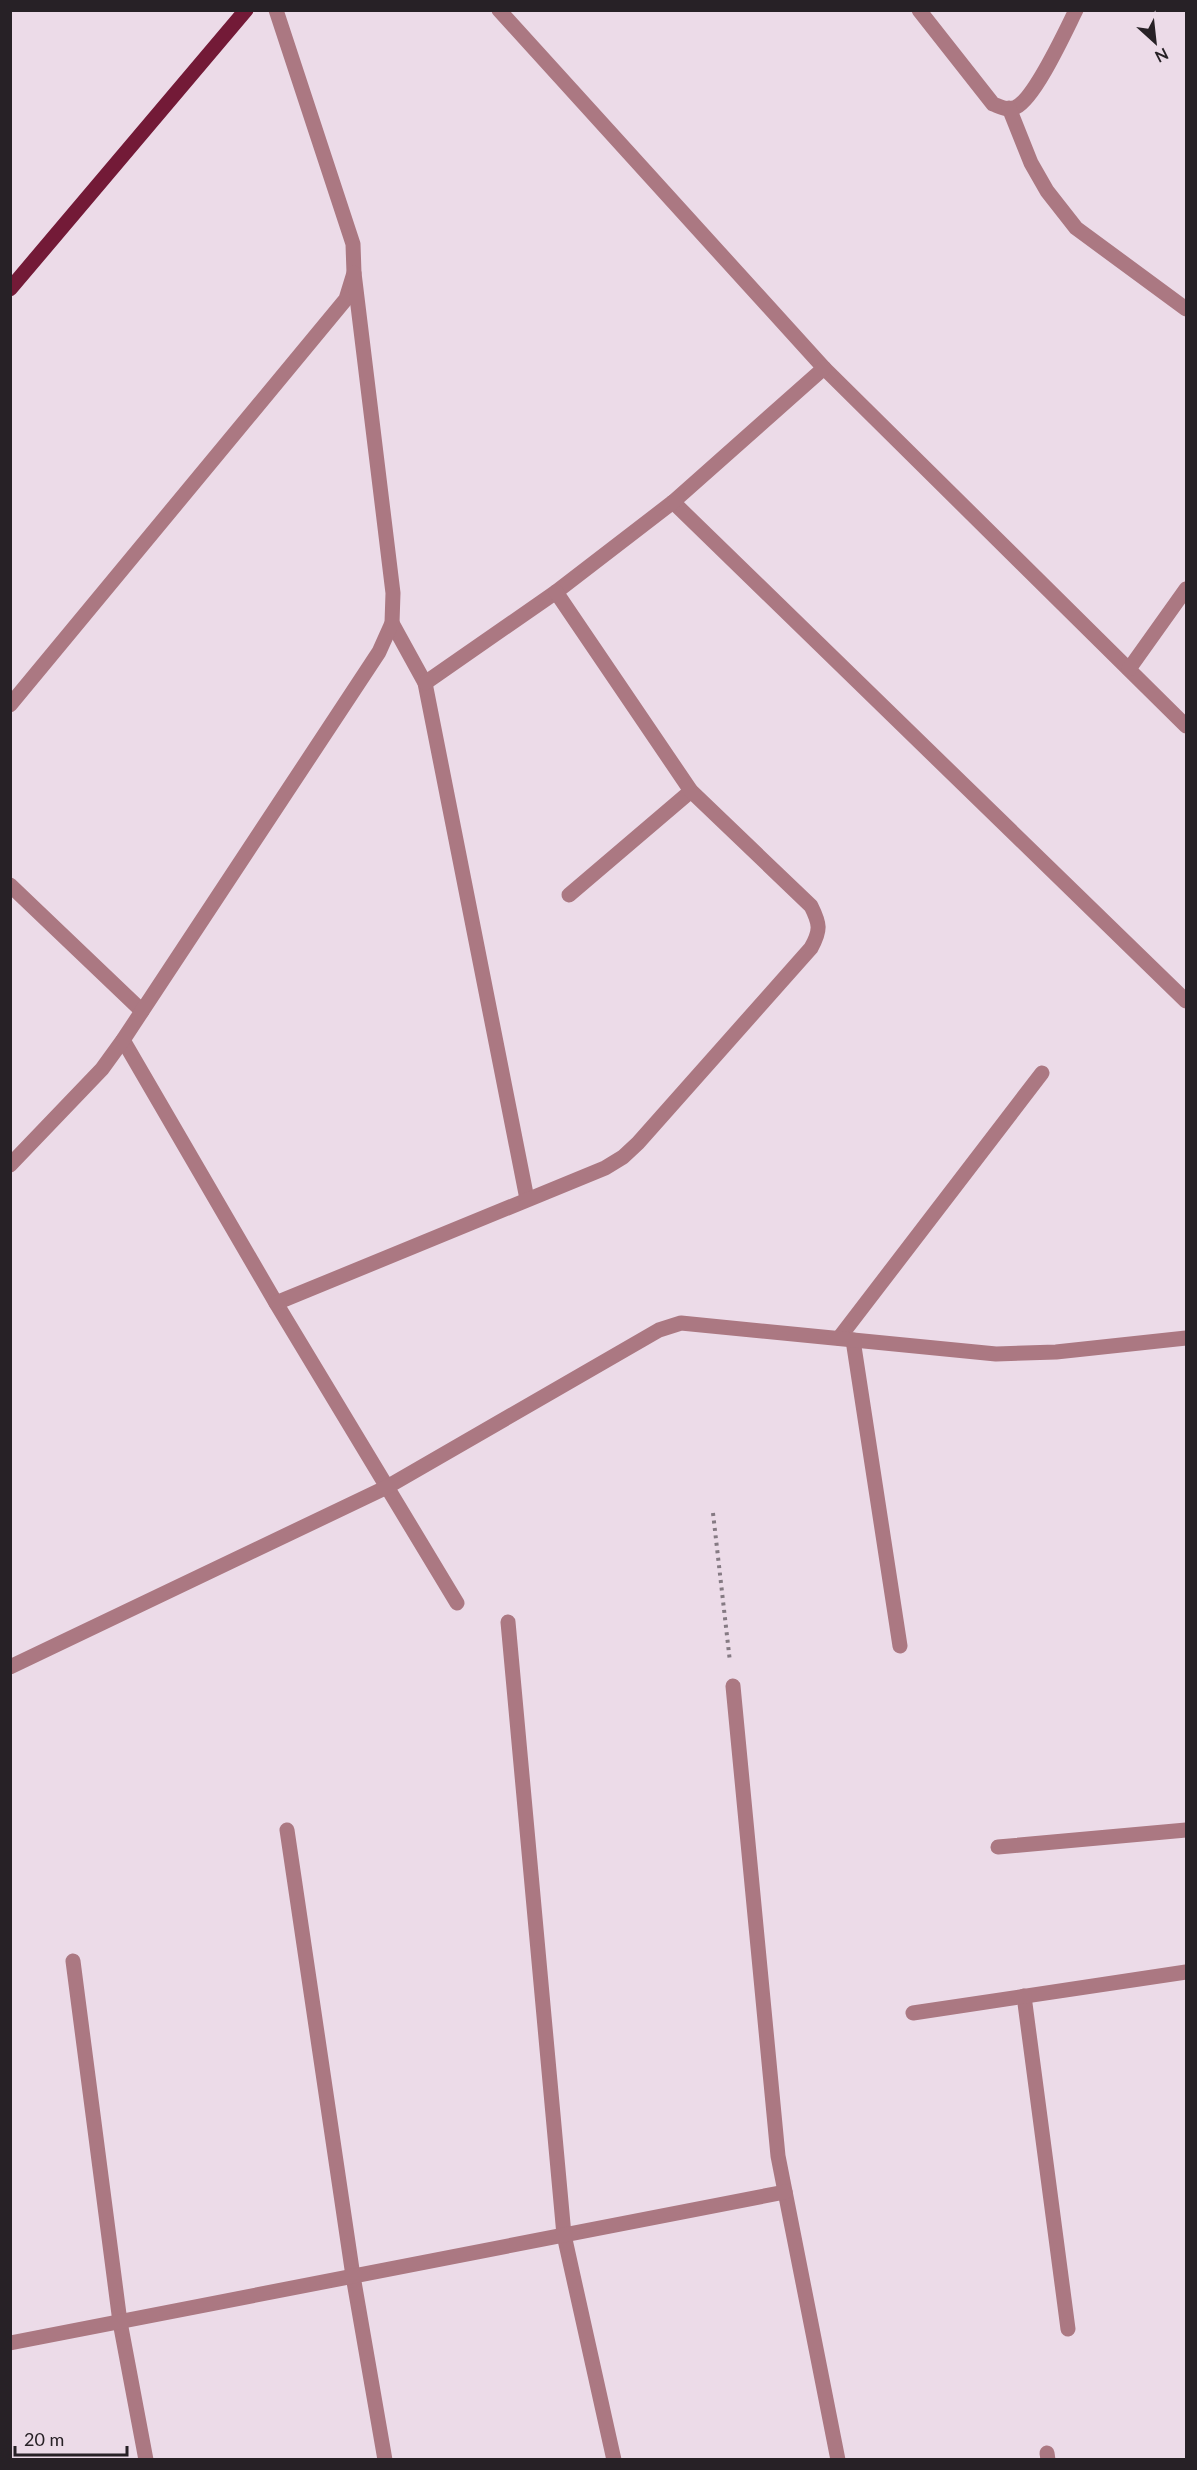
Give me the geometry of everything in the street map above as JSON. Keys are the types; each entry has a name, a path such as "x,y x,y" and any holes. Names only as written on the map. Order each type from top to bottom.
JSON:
{"main road":[{"path":"10,289 246,10"}],"street":[{"path":"10,1165 102,1069 123,1040 379,652 392,623 393,593 354,273 353,244 276,10"},
{"path":"499,10 824,368 1186,726"},
{"path":"919,10 993,104 1005,109 1016,107 1030,94 1076,10"},
{"path":"1009,108 1031,163 1047,191 1076,228 1186,309"},
{"path":"10,705 346,299 354,273"},
{"path":"425,683 556,592 673,502 824,368"},
{"path":"673,502 1186,1001"},
{"path":"1129,669 1186,589"},
{"path":"276,1303 605,1168 623,1157 780,984 811,948 817,937 819,924 811,906 691,791 556,592"},
{"path":"392,623 425,683 527,1199"},
{"path":"569,895 691,791"},
{"path":"10,885 142,1011"},
{"path":"123,1040 276,1303 457,1603"},
{"path":"900,1646 846,1339 1042,1073"},
{"path":"10,1667 387,1487 659,1330 681,1323 996,1354 1056,1352 1186,1338"},
{"path":"508,1622 564,2235 614,2460"},
{"path":"733,1686 777,2144 838,2460"},
{"path":"287,1830 353,2276 385,2460"},
{"path":"998,1847 1186,1830"},
{"path":"73,1961 120,2322 146,2460"},
{"path":"912,2013 1186,1972"},
{"path":"1024,1996 1068,2329"},
{"path":"10,2343 785,2192"}],"path":[{"path":"713,1513 733,1686"}]}
